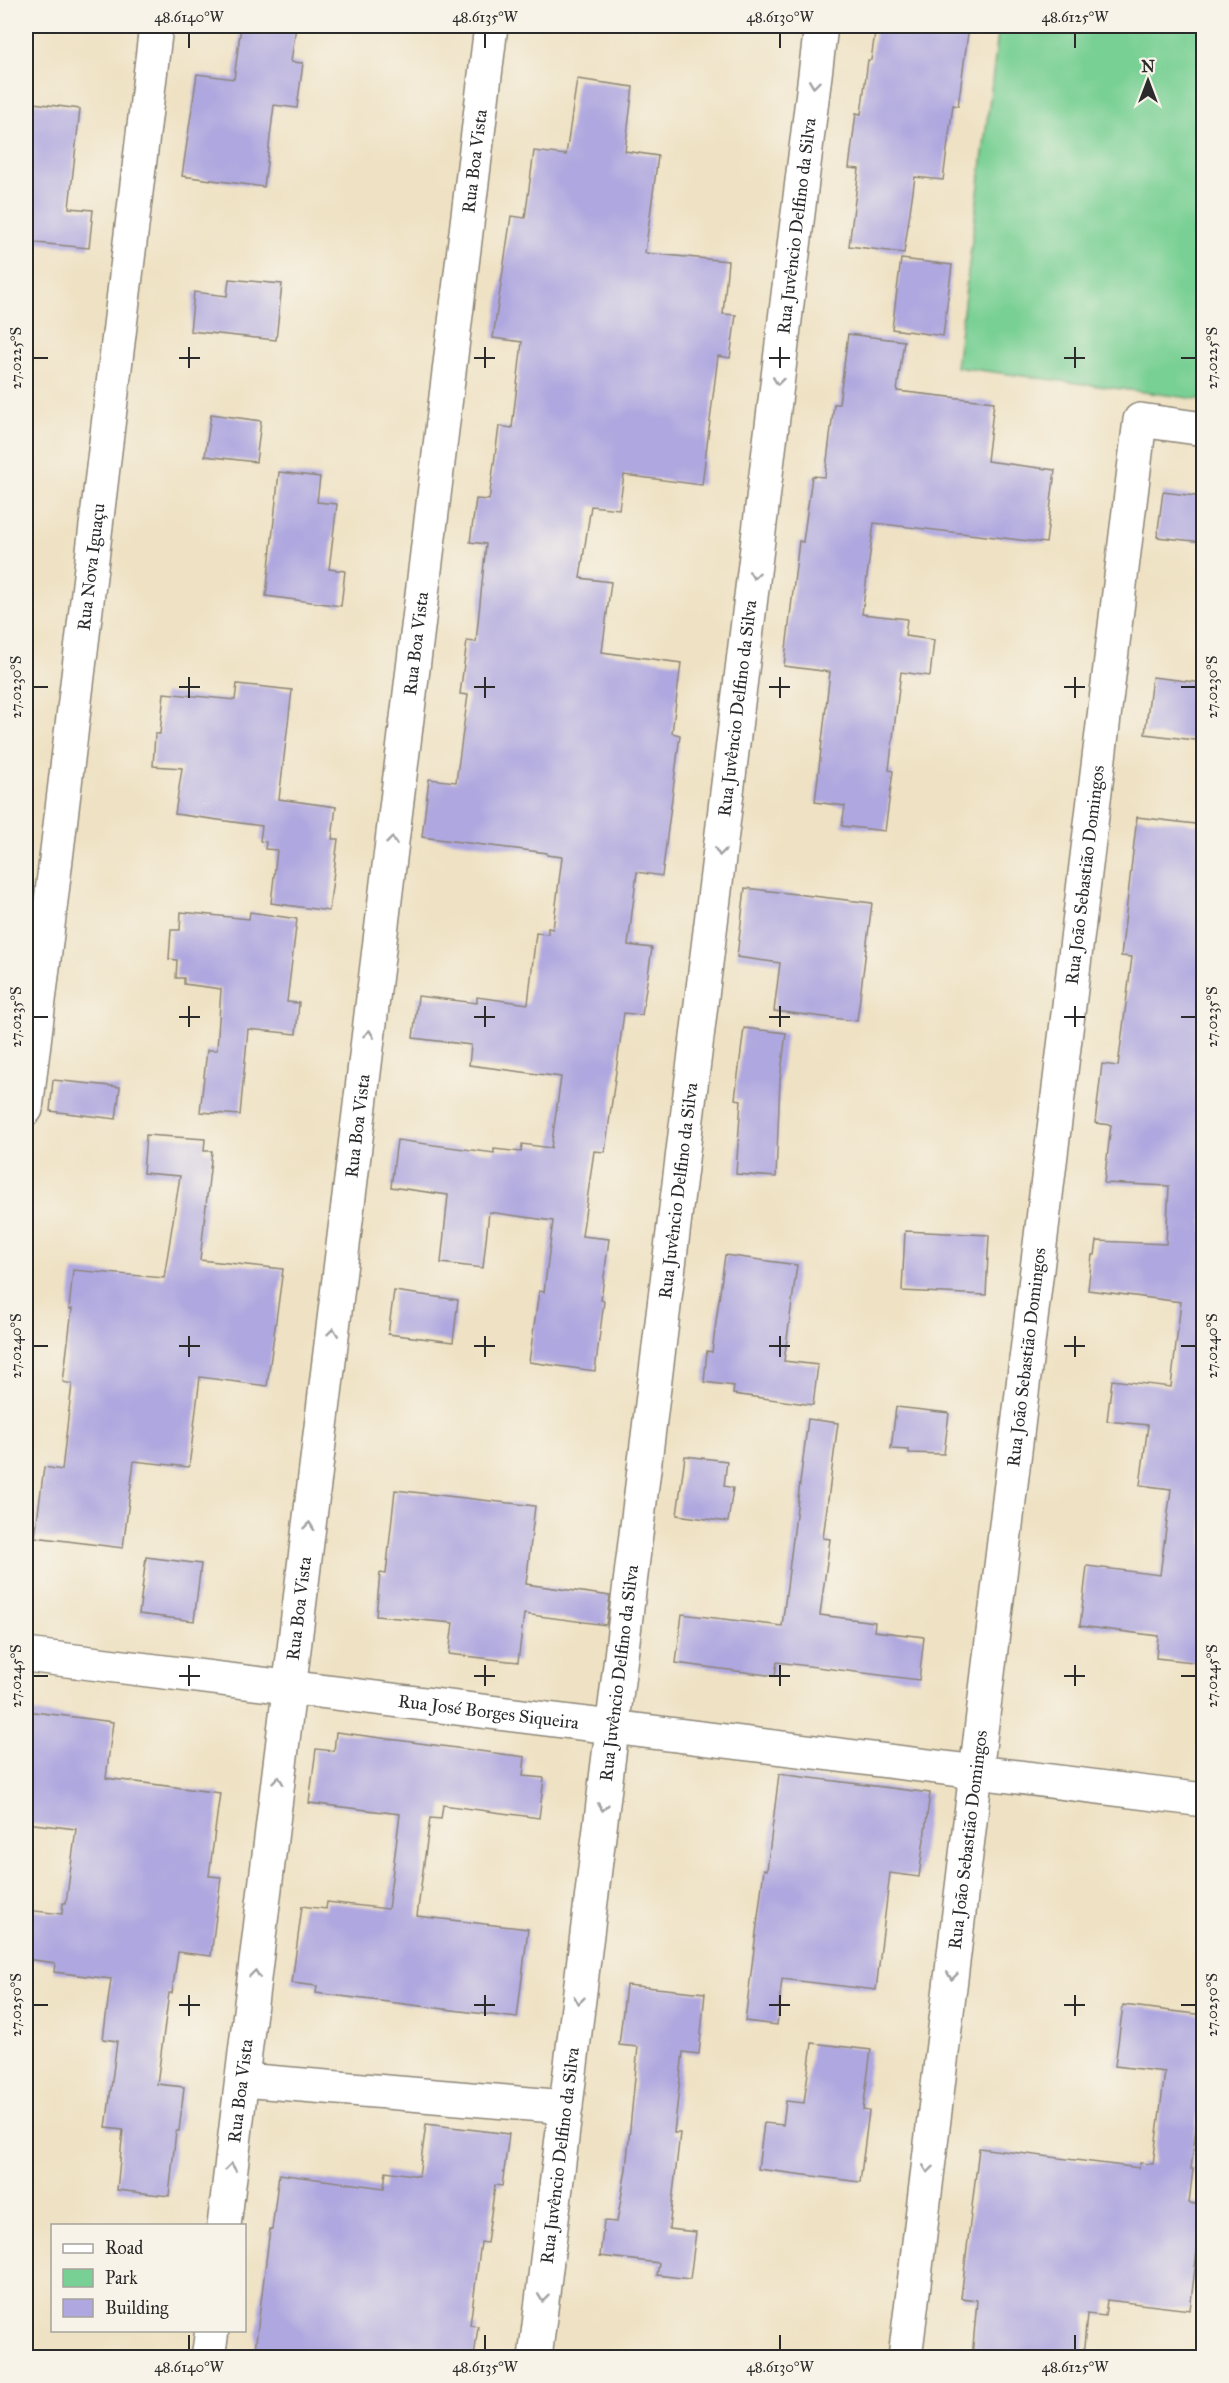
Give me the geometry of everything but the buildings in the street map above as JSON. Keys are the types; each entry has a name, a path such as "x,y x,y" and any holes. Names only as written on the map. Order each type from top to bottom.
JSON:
{"street":[{"name":"Rua Nova Iguaçu","path":"26,1109 156,26"},
{"name":"Rua Boa Vista","path":"224,2224 491,26"},
{"name":"Rua Juvêncio Delfino da Silva","path":"535,2358 821,26"},
{"name":"Rua João Sebastião Domingos","path":"905,2358 1140,420 1203,429"},
{"name":"Rua José Borges Siqueira","path":"26,1655 1203,1800"},
{"path":"242,2080 566,2107"},
{"path":"208,2358 212,2332"}],"green space":[{"path":"999,26 1203,26 1203,400 956,367"}]}
